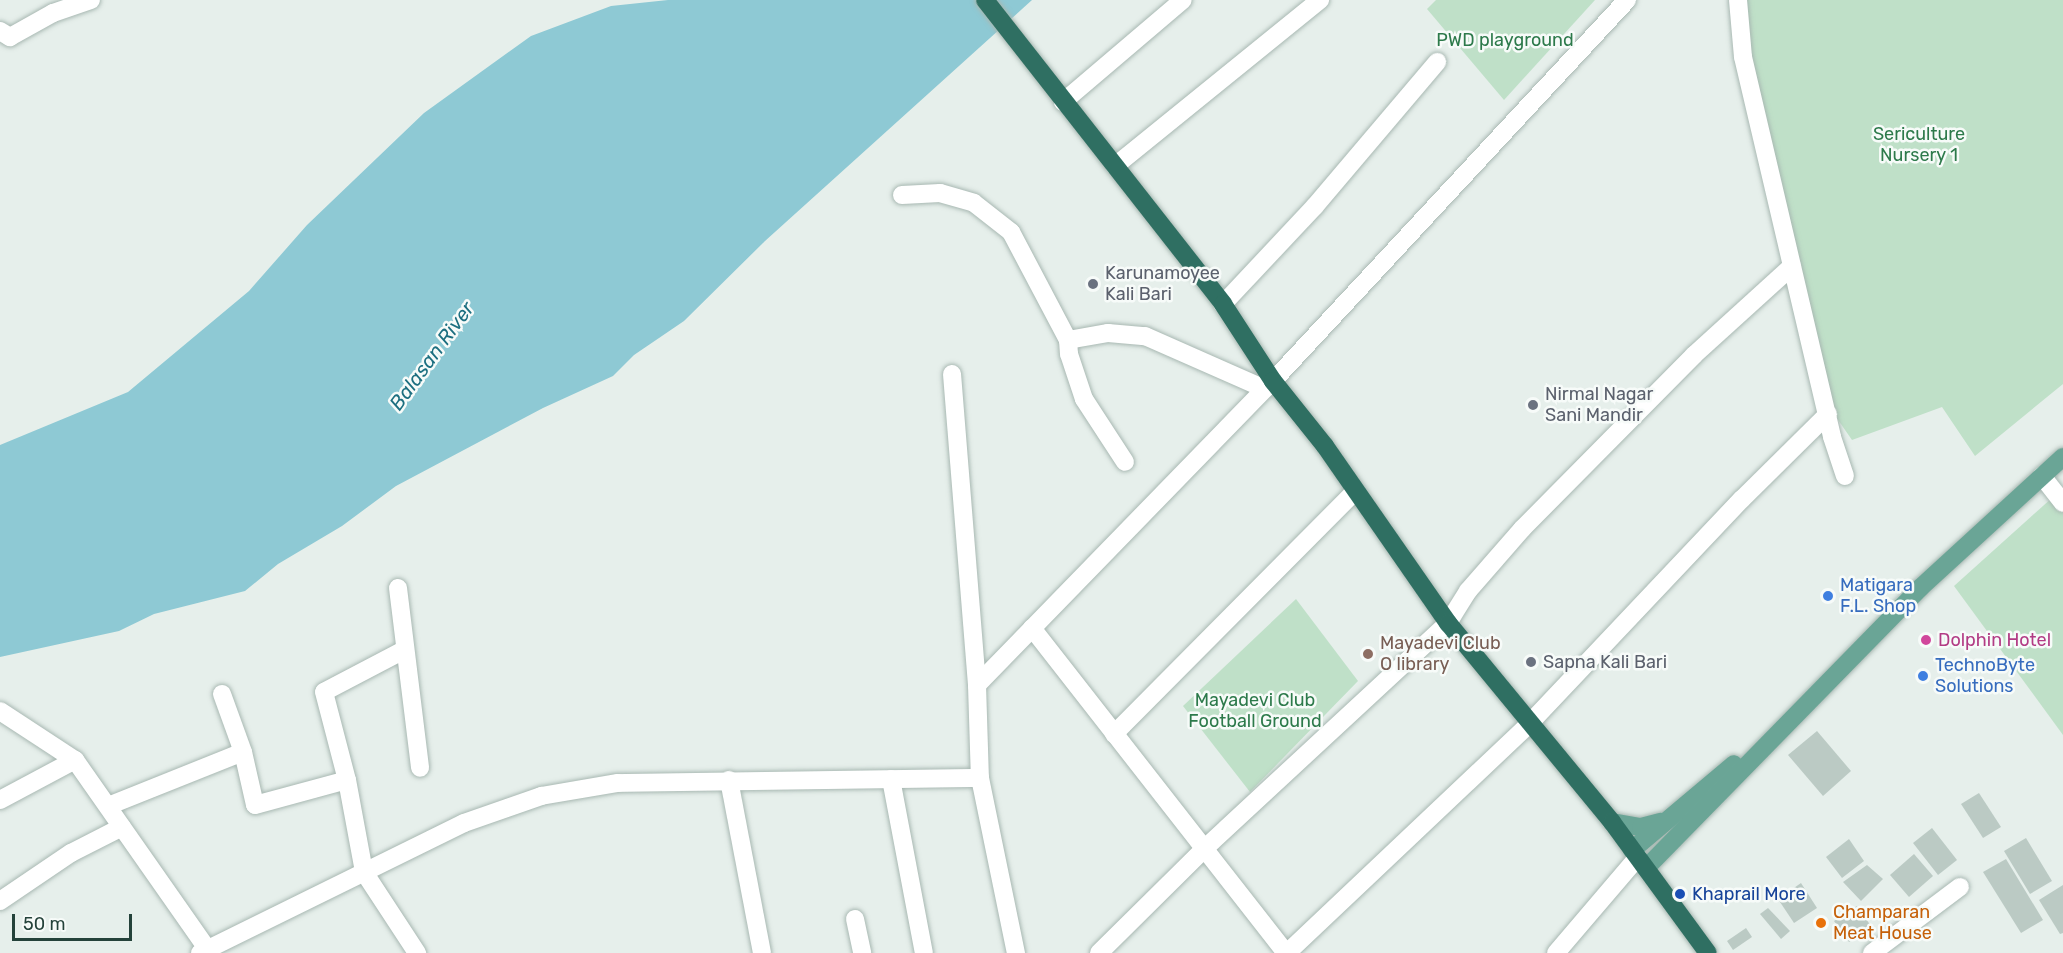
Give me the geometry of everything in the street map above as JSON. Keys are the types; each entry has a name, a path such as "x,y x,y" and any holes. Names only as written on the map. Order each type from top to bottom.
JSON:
{"highway":[{"path":"985,0 1223,304 1269,385 1355,491 1448,623 1612,822 1708,953"}],"main road":[{"path":"1639,858 1799,712 1920,588 2063,457"},
{"path":"1639,858 1661,822 1799,712"},
{"path":"1612,822 1641,827 1661,822"}],"street":[{"path":"0,31 10,37 53,13 91,0"},
{"path":"1063,102 1183,0"},
{"path":"1115,166 1320,0"},
{"path":"977,685 1269,385 1627,0"},
{"path":"1738,0 1743,57 1828,414 1845,476"},
{"path":"1223,304 1315,206 1437,62"},
{"path":"902,195 940,194 974,203 1011,232 1068,340 1068,354 1084,399 1125,462"},
{"path":"1099,953 1204,849 1448,623 1468,591 1522,529 1720,330 1792,266"},
{"path":"1068,340 1108,333 1145,336 1269,385"},
{"path":"952,374 977,685 980,778 1016,953"},
{"path":"1032,628 1286,953 1529,724 1742,499 1828,414"},
{"path":"2042,476 2063,503"},
{"path":"1114,734 1355,491"},
{"path":"398,588 420,768"},
{"path":"404,650 324,692 347,780 364,872 417,953"},
{"path":"222,694 243,752 255,805 347,780"},
{"path":"0,711 75,760 206,952 464,823 541,796 618,783 980,778"},
{"path":"108,806 243,752"},
{"path":"0,800 75,760"},
{"path":"891,779 924,953"},
{"path":"729,780 762,953"},
{"path":"0,901 72,853 122,826"},
{"path":"1556,953 1639,858"},
{"path":"1872,953 1960,887"},
{"path":"855,919 862,953"}],"green space":[{"name":"PWD playground","path":"1436,0 1595,0 1504,100 1427,9"},
{"name":"Sericulture Nursery 1","path":"1744,0 2063,0 2063,384 1975,456 1942,407 1852,440 1834,414 1750,62"},
{"path":"2063,488 2063,735 1954,586"},
{"name":"Mayadevi Club Football Ground","path":"1296,599 1358,681 1250,792 1183,706"}],"water":[{"name":"Balasan River","path":"668,0 1032,0 765,241 684,321 634,355 613,376 543,408 396,486 342,526 278,564 245,591 154,614 119,631 0,657 0,445 128,392 249,291 307,225 424,113 531,36 611,6"}],"building":[{"path":"1817,731 1851,771 1823,796 1788,755"},
{"path":"1979,793 2001,827 1983,838 1961,804"},
{"path":"1932,828 1957,860 1938,875 1913,843"},
{"path":"2026,838 2052,881 2030,894 2004,851"},
{"path":"1849,839 1864,861 1842,878 1826,857"},
{"path":"1914,854 1933,876 1909,897 1890,875"},
{"path":"2006,859 2043,920 2021,933 1983,872"},
{"path":"1867,865 1883,879 1861,901 1843,882"},
{"path":"1801,883 1817,908 1794,923 1778,899"},
{"path":"2063,885 2063,933 2060,934 2039,900"},
{"path":"1857,906 1871,926 1849,942 1834,921"},
{"path":"1768,908 1790,931 1781,939 1760,914"},
{"path":"1746,928 1752,937 1733,950 1727,941"}],"place":[{"name":"Karunamoyee Kali Bari","path":"1093,284"},
{"name":"Nirmal Nagar Sani Mandir","path":"1533,405"},
{"name":"Matigara F.L. Shop","path":"1828,596"},
{"name":"Dolphin Hotel","path":"1926,640"},
{"name":"Mayadevi Club O library","path":"1368,654"},
{"name":"Sapna Kali Bari","path":"1531,662"},
{"name":"TechnoByte Solutions","path":"1923,676"},
{"name":"Khaprail More","path":"1680,894"},
{"name":"Champaran Meat House","path":"1821,923"}]}
